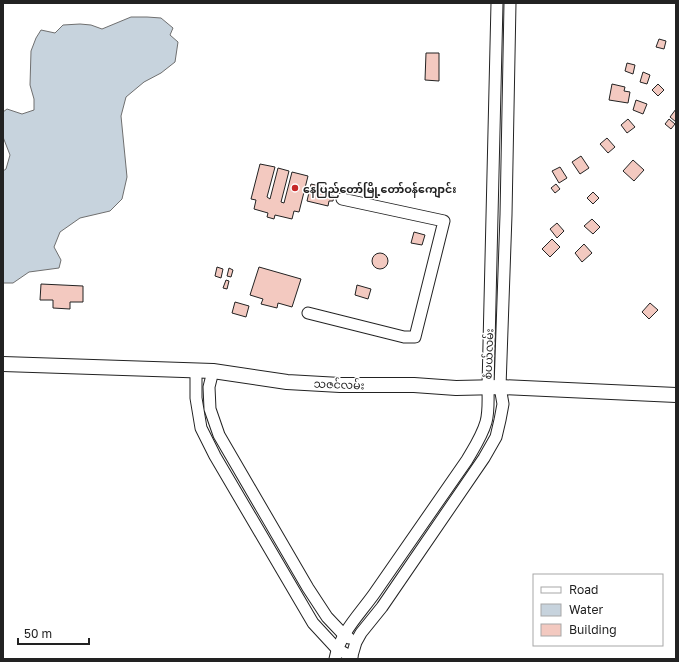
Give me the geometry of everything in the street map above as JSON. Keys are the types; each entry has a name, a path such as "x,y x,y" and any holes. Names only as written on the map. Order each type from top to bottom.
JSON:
{"main road":[{"name":"သဇင်လမ်း","path":"3,364 213,371 287,382 414,385 456,388 494,387 676,395"}],"street":[{"name":"စံပယ်လမ်း","path":"352,658 356,642 361,633 382,606 484,458 496,437 500,420 503,404 494,387 497,3"},
{"name":"စံပယ်လမ်း","path":"336,654 344,635 463,466 479,440 486,422 489,403 494,387 506,215 510,3"},
{"path":"308,313 404,337 415,337 444,221 342,198"},
{"path":"196,371 196,398 201,428 231,483 313,623 336,654 352,658"},
{"path":"213,371 209,387 210,409 219,435 327,618 344,635 356,642"}],"water":[{"path":"131,17 161,18 173,28 170,35 178,42 175,62 161,73 144,82 126,97 121,116 127,177 122,199 110,211 80,218 60,232 54,247 61,260 59,268 29,272 13,283 3,283 3,171 6,169 10,155 3,137 3,112 7,109 22,114 34,110 34,99 30,85 31,51 36,38 41,30 55,33 63,25 91,25 102,29"}],"building":[{"path":"659,39 666,41 664,49 656,47"},
{"path":"426,53 439,53 439,81 425,80"},
{"path":"627,63 635,65 633,74 625,71"},
{"path":"643,72 650,75 647,84 640,82"},
{"path":"612,84 625,87 624,91 630,92 628,103 609,100"},
{"path":"658,84 664,90 658,96 652,90"},
{"path":"636,100 647,104 643,114 633,110"},
{"path":"676,109 676,122 670,117"},
{"path":"628,119 635,127 627,133 621,125"},
{"path":"669,119 675,124 671,129 665,124"},
{"path":"607,138 615,147 608,153 600,144"},
{"path":"581,156 589,168 580,174 572,162"},
{"path":"633,160 644,170 634,181 623,171"},
{"path":"260,164 275,167 267,197 270,199 278,168 289,171 281,202 284,203 292,172 308,176 299,212 294,211 292,219 275,215 274,219 267,217 268,213 254,209 256,200 251,199"},
{"path":"560,167 567,178 559,183 552,171"},
{"path":"311,184 332,189 331,195 334,196 333,201 329,201 328,206 307,201"},
{"path":"556,184 560,189 555,193 551,188"},
{"path":"593,192 599,198 593,204 587,198"},
{"path":"592,219 600,227 593,234 584,226"},
{"path":"557,223 564,231 557,238 550,229"},
{"path":"414,232 425,235 422,245 411,243"},
{"path":"552,239 560,247 550,257 542,249"},
{"path":"584,244 592,253 582,262 575,253"},
{"path":"380,253 387,258 388,261 383,268 380,269 373,264 372,261 377,254"},
{"path":"217,267 223,269 221,278 215,276"},
{"path":"259,267 301,279 292,307 278,303 277,308 261,304 263,299 250,295"},
{"path":"229,268 233,270 231,277 227,276"},
{"path":"226,280 229,281 227,289 223,288"},
{"path":"41,284 83,286 83,302 70,302 70,309 53,308 53,300 40,300"},
{"path":"357,285 371,289 368,299 355,295"},
{"path":"235,302 249,306 246,317 232,313"},
{"path":"650,303 658,310 649,319 642,312"}],"place":[{"name":"နေပြည်တော်မြို့တော်ဝန်ကျောင်း","path":"295,188"}]}
